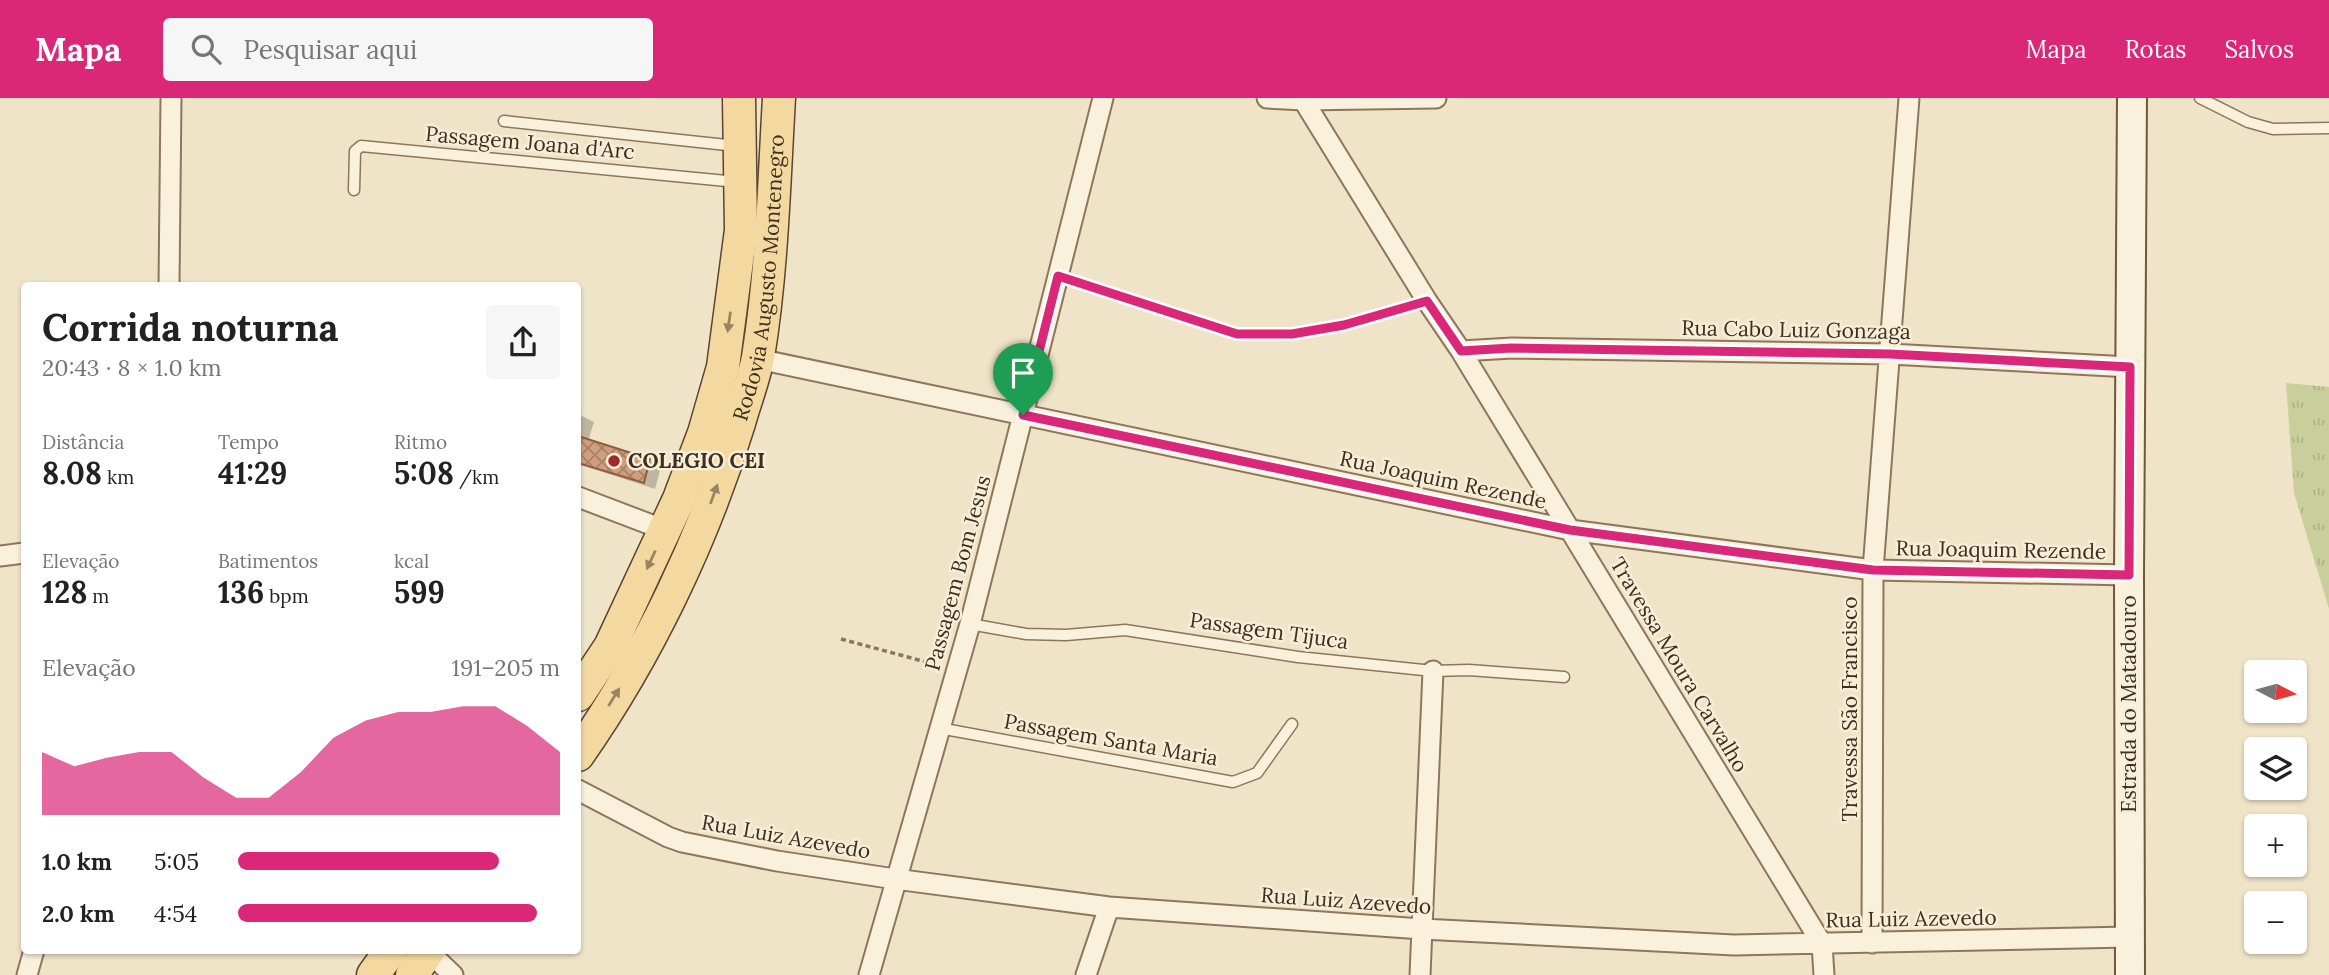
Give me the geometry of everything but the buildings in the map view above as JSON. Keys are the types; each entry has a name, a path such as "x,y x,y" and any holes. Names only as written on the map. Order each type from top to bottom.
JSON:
{"main road":[{"name":"Rodovia Augusto Montenegro","path":"581,748 623,655 665,530 704,433 723,368 741,230 739,98"},
{"name":"Rodovia Augusto Montenegro","path":"581,692 623,655 671,594 708,512 733,442 758,359 771,245 779,98"},
{"name":"Estrada do Matadouro","path":"2130,975 2129,575 2133,98"},
{"path":"735,274 767,277"},
{"path":"373,975 388,954"},
{"path":"412,975 427,954"}],"street":[{"path":"169,282 171,98"},
{"name":"Passagem Bom Jesus","path":"869,975 970,624 1103,98"},
{"path":"1267,98 1436,98"},
{"name":"Travessa São Francisco","path":"1872,943 1873,570 1909,98"},
{"name":"Travessa Moura Carvalho","path":"1302,99 1461,351 1822,944 1824,975"},
{"name":"Rua Cabo Luiz Gonzaga","path":"1461,351 1511,348 1890,354 2130,367"},
{"name":"Rua Joaquim Rezende","path":"758,359 1570,530 1873,570 2129,575"},
{"path":"581,498 665,530"},
{"path":"0,556 21,553"},
{"path":"1420,975 1433,671"},
{"name":"Rua Luiz Azevedo","path":"581,792 682,842 777,861 895,879 1109,907 1422,929 1708,944 2129,937"},
{"path":"1086,975 1109,907"},
{"path":"27,975 33,954"},
{"path":"432,954 453,975"}],"lane":[{"path":"2200,98 2248,122 2273,129 2329,128"},
{"path":"504,121 740,146"},
{"name":"Passagem Joana d'Arc","path":"354,190 355,151 360,146 741,183"},
{"path":"1058,276 1237,334 1305,332 1344,325 1427,301"},
{"name":"Passagem Tijuca","path":"970,624 1026,634 1066,635 1125,630 1298,657 1433,671 1469,670 1564,677"},
{"name":"Passagem Santa Maria","path":"939,728 1233,782 1257,773 1292,724"}],"path":[{"path":"841,639 956,670"}],"green space":[{"path":"2286,383 2329,387 2329,609 2294,493"}],"place":[{"name":"COLEGIO CEI","path":"614,461"}],"route":[{"path":"1058,276 1237,334 1292,334 1344,325 1427,301 1461,351 1511,348 1890,354 2130,367 2129,575 1873,570 1570,530 1023,415 1058,276"}]}
